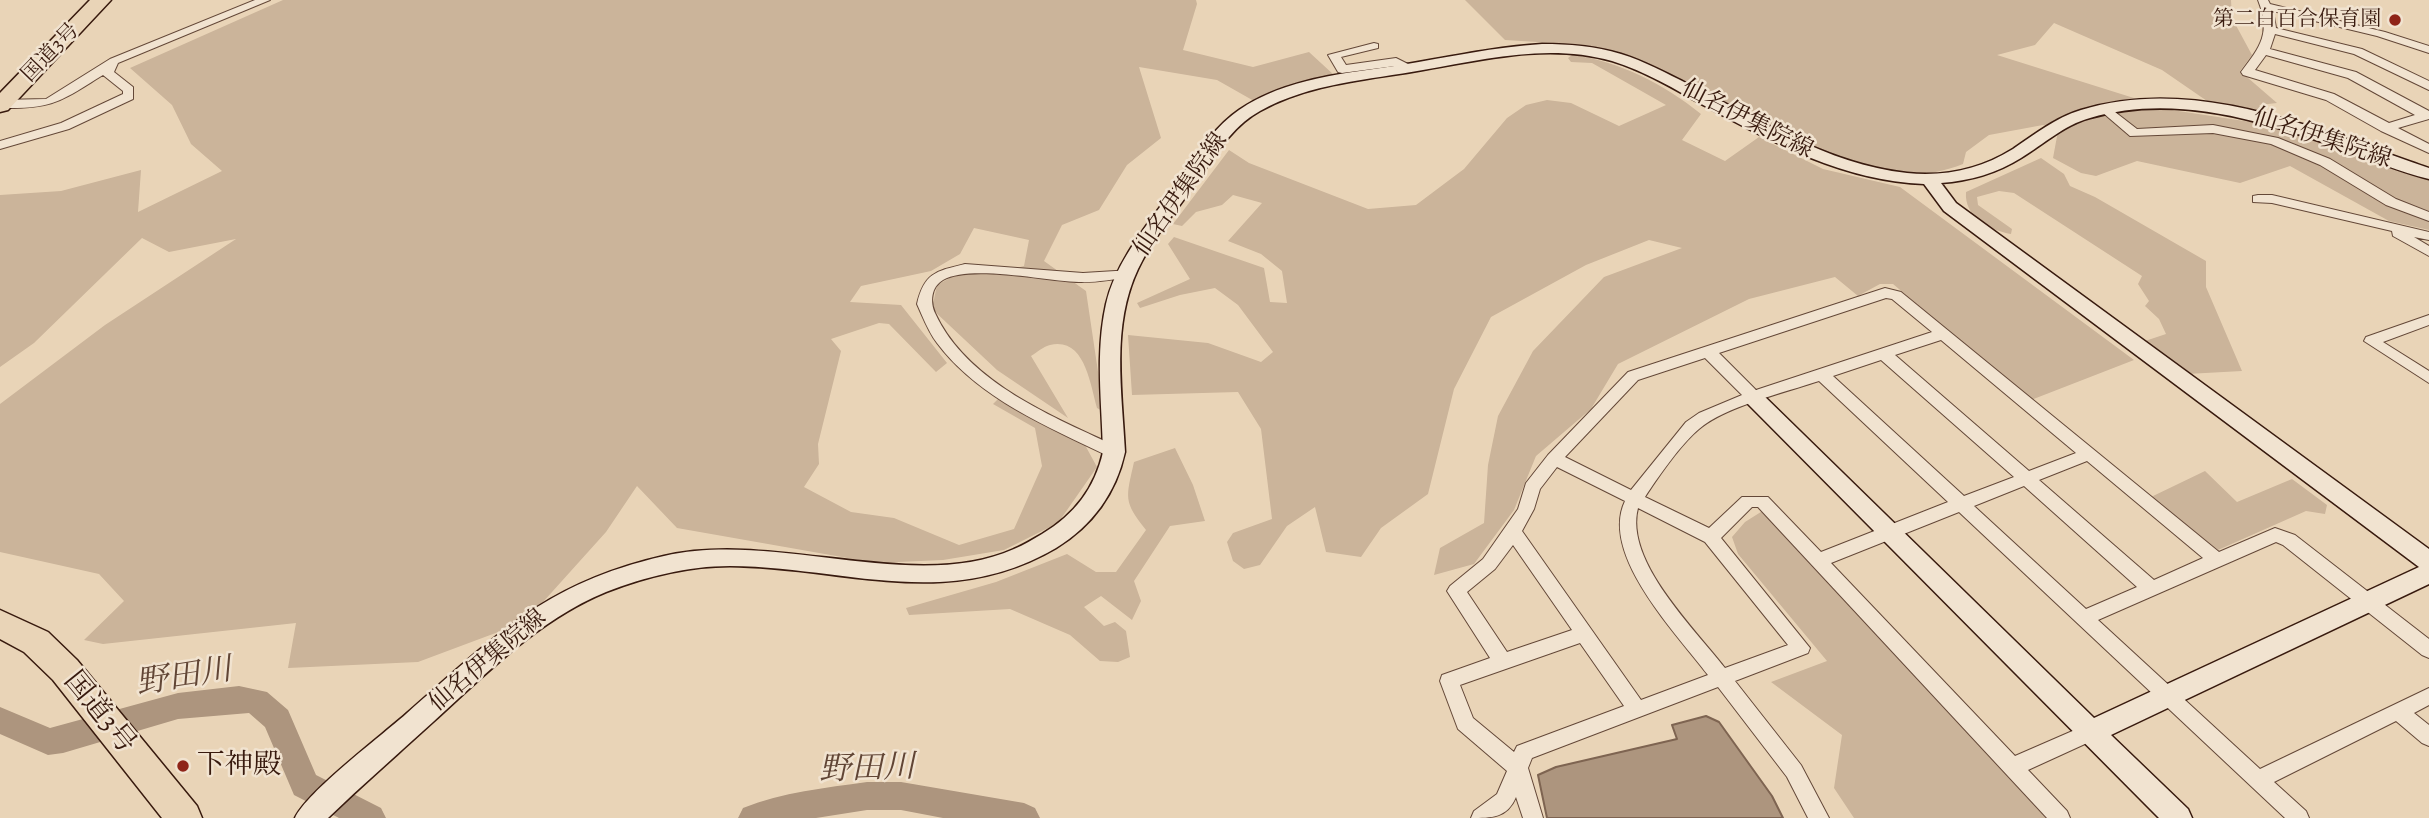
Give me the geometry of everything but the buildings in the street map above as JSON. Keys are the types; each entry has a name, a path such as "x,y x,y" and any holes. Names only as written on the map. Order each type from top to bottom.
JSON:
{"highway":[{"name":"国道3号","path":"0,104 101,0"},
{"name":"国道3号","path":"0,623 21,632 51,655 108,721 184,818"}],"main road":[{"name":"仙名伊集院線","path":"312,816 495,650 547,611 593,587 645,569 702,558 762,559 905,575 953,574 992,567 1040,547 1082,515 1104,483 1114,452 1113,322 1127,273 1216,141 1246,112 1270,100 1301,90 1521,49 1556,48 1600,53 1650,71 1826,160 1880,174 1929,179 1964,176 1990,168 2014,156 2057,125 2106,109 2173,104 2227,111 2302,130 2429,174"},
{"path":"1929,179 1950,207 2429,562"},
{"path":"1753,397 2178,818"},
{"path":"2091,732 2429,573"}],"street":[{"path":"0,104 36,105 50,102 130,54 265,0"},
{"path":"2429,56 2381,34 2265,3 2271,30 2265,51 2247,72 2318,92 2429,149"},
{"path":"2271,30 2367,54 2429,86"},
{"path":"2405,44 2429,50"},
{"path":"1374,46 1334,55 1342,69 1396,62 1410,68"},
{"path":"2265,51 2352,75 2427,115"},
{"path":"0,145 65,126 129,96 129,90 108,73 108,66"},
{"path":"2106,109 2134,133 2213,129 2274,141 2325,162 2391,202 2429,217"},
{"path":"2385,128 2427,115"},
{"path":"2258,200 2272,199 2429,236"},
{"path":"2384,225 2429,252"},
{"path":"1114,452 1012,399 970,368 942,341 924,304 928,286 938,277 965,268 1083,278 1127,273"},
{"path":"1503,661 1456,591 1489,564 1526,509 1532,487 1554,459 1633,376 1885,293 1896,295 2217,560"},
{"path":"2429,320 2371,341 2429,378"},
{"path":"1819,818 1794,771 1642,575 1633,555 1629,516 1635,500 1692,426 1704,417 1753,397 1943,334"},
{"path":"1708,351 1753,397"},
{"path":"1884,354 2151,588"},
{"path":"1821,374 2299,818"},
{"path":"1818,561 2089,454"},
{"path":"1481,818 1505,800 1524,752 1801,648 1711,537 1554,459"},
{"path":"1711,537 1748,501 1762,501 2060,818"},
{"path":"1513,532 1637,709"},
{"path":"2083,618 2275,535 2289,540 2429,650"},
{"path":"1533,818 1518,768 1465,723 1449,681 1586,634"},
{"path":"2258,779 2429,696"},
{"path":"2398,711 2429,737"},
{"path":"2012,767 2091,732"}],"shaded area":[{"path":"283,0 1196,0 1183,50 1253,67 1309,52 1334,75 1254,101 1217,80 1139,67 1161,138 1127,165 1099,210 1062,225 1044,261 1086,291 1104,412 1097,408 1084,364 1071,348 1062,344 1050,345 1031,356 1068,418 997,370 932,309 937,285 957,274 997,273 1024,266 1029,240 974,228 960,254 931,271 861,286 850,302 901,305 947,363 936,372 889,324 879,323 831,339 841,351 818,444 819,464 804,487 851,512 894,518 959,545 1014,529 1042,466 1035,428 993,404 999,398 1085,445 1097,467 1058,523 1004,550 943,560 876,563 677,528 637,486 606,532 525,622 418,662 288,668 296,623 103,644 84,640 124,601 99,574 0,552 0,404 105,325 236,239 169,252 142,238 34,343 0,367 0,195 61,191 141,170 138,212 222,171 191,144 172,105 130,68"},
{"path":"1465,0 2231,0 2232,18 2252,55 2240,71 2277,103 2259,105 2270,114 2207,101 2162,70 2054,23 2035,45 1997,55 2172,110 2264,124 2429,180 2429,230 2389,221 2290,166 2240,183 2137,161 2096,176 2081,173 2053,158 2058,131 2043,125 1989,135 1966,152 1963,164 1934,172 1905,174 1877,171 1820,153 1608,52 1570,44 1505,40"},
{"path":"1572,55 1624,68 1687,103 1701,114 1682,140 1725,161 1759,137 1823,169 1900,187 2134,360 2031,400 1893,284 1880,284 1858,296 1835,277 1749,299 1618,364 1591,409 1536,456 1514,510 1474,564 1434,575 1440,548 1484,523 1488,465 1498,416 1533,351 1604,277 1682,248 1649,240 1586,265 1491,317 1454,389 1428,494 1381,528 1361,557 1326,552 1315,507 1287,526 1260,565 1244,569 1233,561 1227,542 1233,533 1272,519 1261,429 1238,392 1132,395 1128,335 1208,343 1261,362 1273,352 1238,305 1215,288 1180,295 1140,308 1137,303 1190,279 1168,244 1174,237 1264,268 1270,302 1287,303 1282,271 1261,254 1228,241 1262,203 1233,195 1222,205 1196,212 1182,226 1173,224 1229,150 1249,163 1368,209 1416,205 1464,169 1507,118 1526,105 1547,100 1571,103 1619,126 1666,105 1592,63 1571,62 1568,58"},
{"path":"2041,158 2064,174 2070,186 2095,197 2206,261 2206,287 2242,371 2187,374 2145,341 2166,334 2159,319 2145,306 2149,301 2138,284 2142,276 2014,193 1999,191 1977,197 1978,205 2012,229 2011,234 1987,226 1969,209 1966,192"},
{"path":"1175,448 1193,485 1205,521 1170,526 1134,581 1141,601 1132,620 1101,596 1084,607 1104,626 1115,622 1126,631 1130,657 1118,662 1100,661 1070,635 1010,609 909,615 906,608 996,582 1067,554 1096,572 1116,572 1146,530 1133,512 1128,499 1134,462"},
{"path":"2205,471 2237,502 2292,479 2327,505 2325,514 2306,511 2218,550 2151,497"},
{"path":"1764,510 2050,818 1854,818 1834,788 1842,735 1771,682 1827,661 1738,554 1732,537 1745,522"},
{"path":"1706,716 1719,722 1772,796 1783,818 1547,818 1538,775 1556,767 1677,739 1672,725"}],"waterway":[{"name":"野田川","path":"0,720 48,742 178,706 239,699 256,701 277,719 305,785 370,818"},
{"name":"野田川","path":"754,818 799,806 867,796 901,796 1024,818"}],"place":[{"name":"第二白百合保育園","path":"2395,20"},
{"name":"下神殿","path":"183,766"}]}
